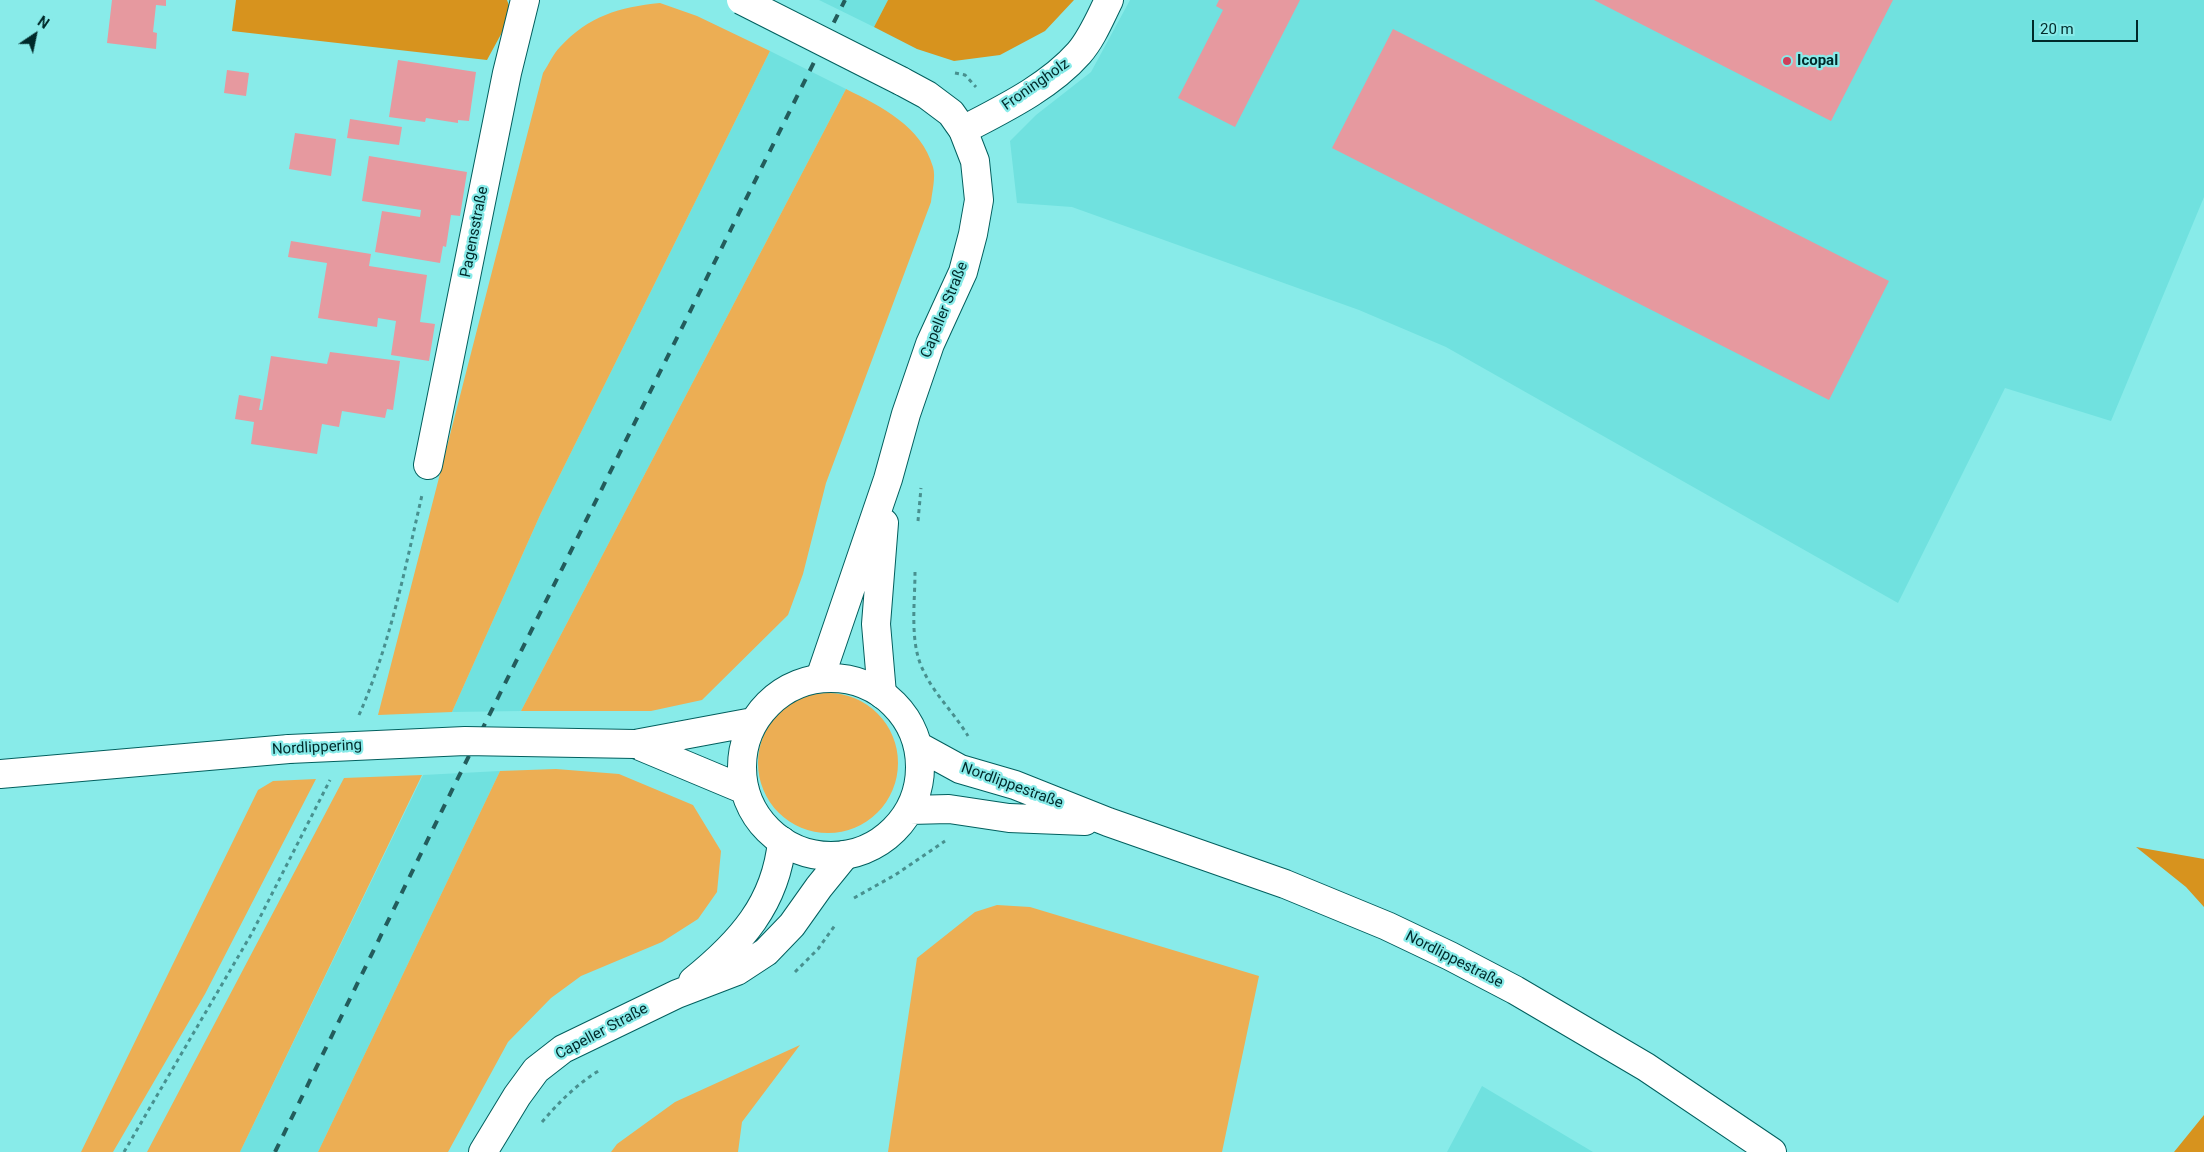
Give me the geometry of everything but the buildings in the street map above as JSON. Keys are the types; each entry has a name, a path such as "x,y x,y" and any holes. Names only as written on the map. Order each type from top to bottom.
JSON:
{"main road":[{"name":"Pagensstraße","path":"428,465 507,73 524,0"},
{"name":"Capeller Straße","path":"742,0 928,95 952,113 963,130 975,161 978,200 973,234 963,272 930,344 906,414 888,479 820,678"},
{"name":"Froningholz","path":"963,130 1028,93 1063,69 1080,52 1091,36 1109,0"},
{"name":"Capeller Straße","path":"882,694 876,624 888,479"},
{"path":"820,678 852,679 882,694 900,711 912,726 918,746 920,767 918,788 910,810 894,832 871,847 845,855 815,856 782,841 758,819 745,790 742,756 754,722 774,698 796,682 820,678"},
{"name":"Nordlippering","path":"0,774 289,749 465,741 635,744 754,722"},
{"name":"Nordlippering","path":"635,744 745,790"},
{"name":"Nordlippestraße","path":"918,746 960,769 1014,785 1108,822 1285,884 1387,926 1515,990 1646,1067 1772,1152"},
{"name":"Nordlippestraße","path":"910,810 949,809 1009,818 1108,822"},
{"name":"Capeller Straße","path":"677,994 716,962 753,922 774,880 780,862 782,841"},
{"name":"Capeller Straße","path":"483,1152 517,1096 536,1070 564,1050 677,994 737,971 766,952 792,925 845,855"}],"path":[{"path":"358,716 370,690 400,596 428,465"},
{"path":"124,1152 252,934 331,778"}],"shaded area":[{"path":"236,0 507,0 512,14 487,60 232,31"},
{"path":"819,0 888,0 874,27"},
{"path":"888,0 1074,0 1045,31 1000,55 954,61 917,49 874,27"},
{"path":"1130,0 2204,0 2204,197 2111,421 2005,388 1898,603 1446,347 1359,310 1072,207 1017,203 1010,141 1036,115 1091,72"},
{"path":"660,3 697,16 770,51 541,513 452,712 378,715 543,73 560,47 582,28 606,15 618,11"},
{"path":"770,51 846,89 521,711 452,712 541,513"},
{"path":"846,89 886,111 910,129 927,153 934,171 934,184 931,202 826,483 803,574 788,615 702,700 651,711 521,711"},
{"path":"828,693 855,699 867,705 877,714 886,724 892,736 898,763 892,790 886,802 877,812 867,821 855,827 828,833 801,827 789,821 779,812 770,802 764,790 758,763 764,736 770,724 779,714 789,705 801,699"},
{"path":"556,769 619,774 693,805 721,851 717,892 698,919 662,942 581,976 551,998 508,1042 448,1152 318,1152 500,771"},
{"path":"500,771 318,1152 240,1152 423,775"},
{"path":"422,775 240,1152 147,1152 344,778"},
{"path":"316,779 205,994 113,1152 81,1152 258,790 273,781"},
{"path":"2136,847 2204,859 2204,907 2186,887"},
{"path":"997,905 1030,907 1259,976 1222,1152 888,1152 917,958 975,912"},
{"path":"800,1045 742,1122 738,1152 611,1152 617,1144 675,1102"},
{"path":"1482,1086 1593,1152 1447,1152"},
{"path":"2204,1115 2204,1152 2174,1152"}],"railway":[{"path":"275,1152 454,786 845,0"}],"place":[{"name":"Icopal","path":"1787,61"}]}
